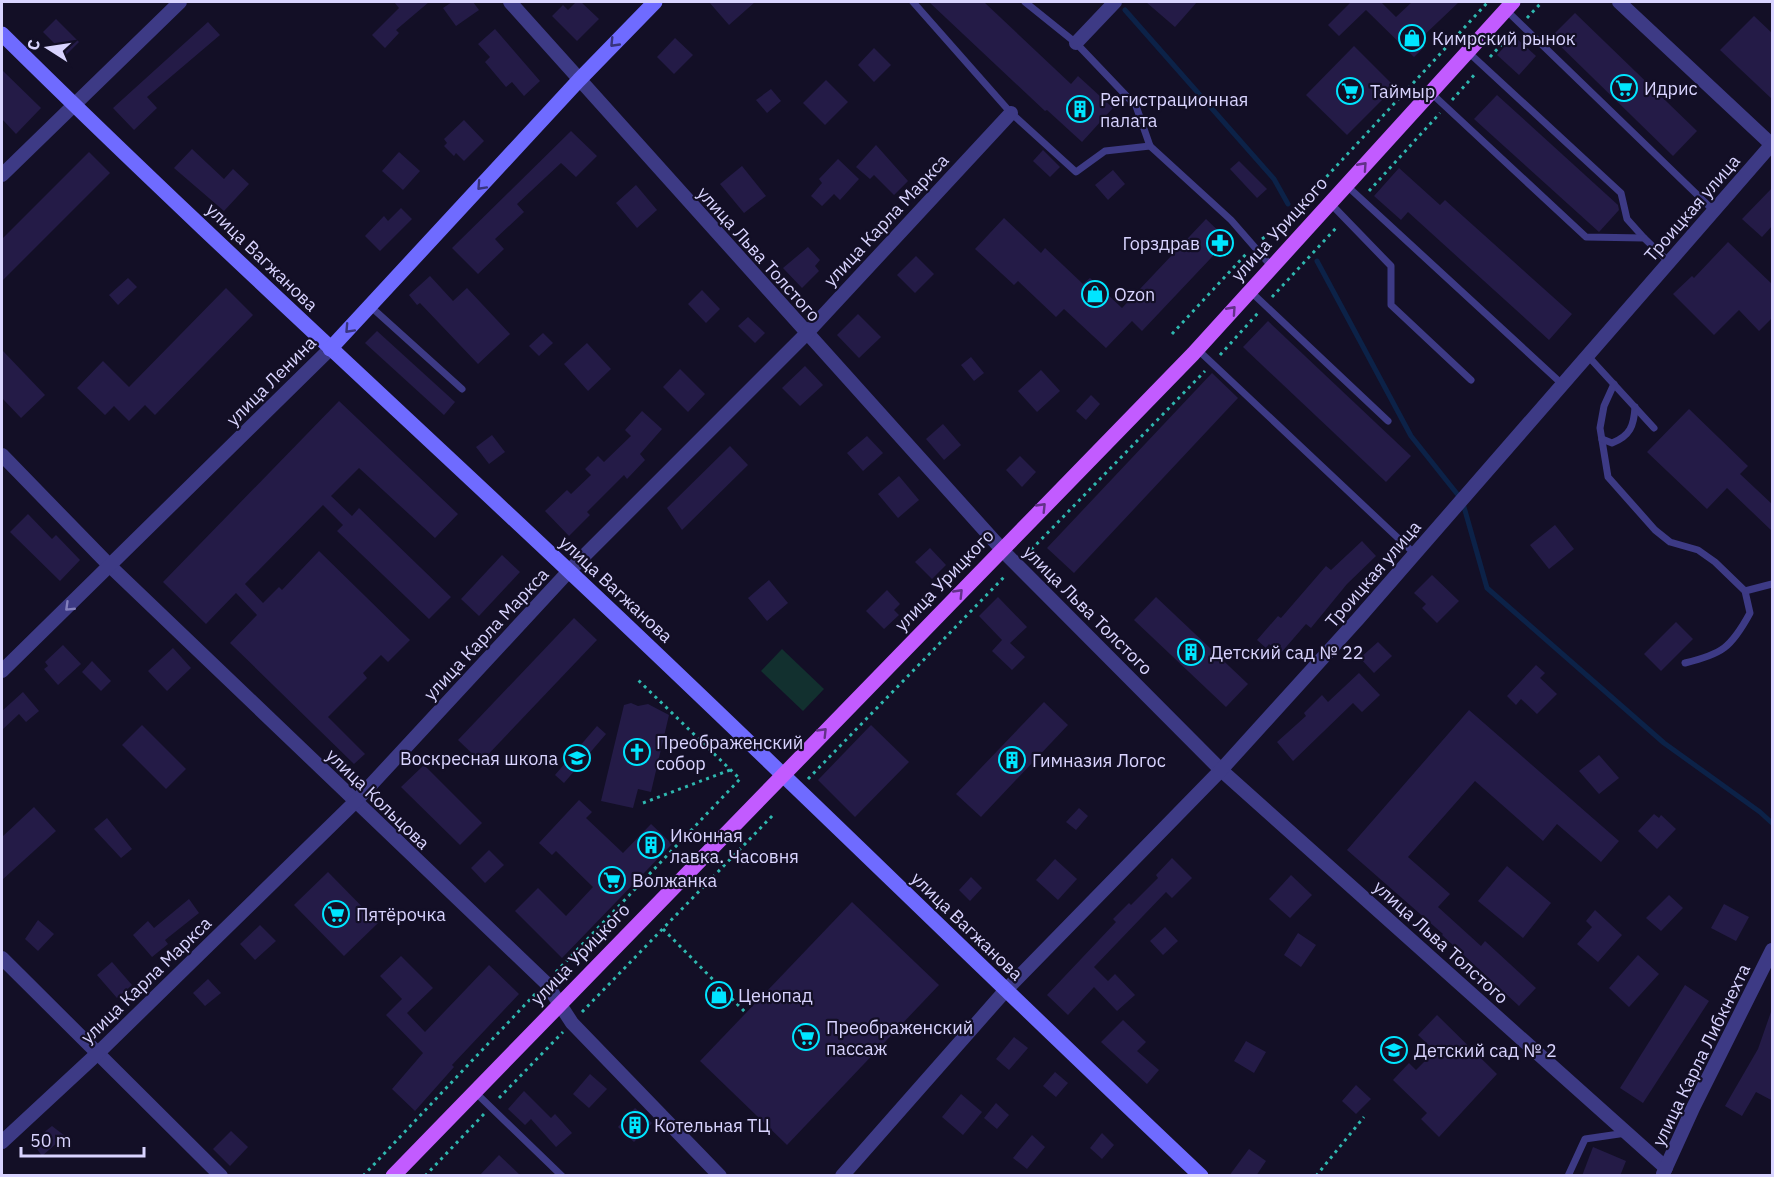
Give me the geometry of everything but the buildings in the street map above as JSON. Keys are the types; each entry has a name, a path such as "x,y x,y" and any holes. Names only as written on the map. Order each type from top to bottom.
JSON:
{"main road":[{"name":"улица Ленина","path":"330,349 579,80 655,2"},
{"name":"улица Урицкого","path":"393,1176 1197,349 1509,5"},
{"name":"улица Вагжанова","path":"2,34 330,349 569,571 782,774 1005,992 1201,1176"}],"street":[{"path":"2,175 180,2"},
{"name":"улица Льва Толстого","path":"510,2 1001,549 1221,770 1627,1132 1664,1172"},
{"path":"1076,43 1115,2"},
{"path":"1619,2 1772,144"},
{"name":"улица Карла Маркса","path":"2,1142 98,1053 355,802 569,571 806,333 1011,113"},
{"name":"Троицкая улица","path":"842,1176 1005,992 1221,770 1415,554 1772,144"},
{"name":"улица Ленина","path":"2,671 111,567 330,349"},
{"name":"улица Кольцова","path":"2,455 111,567 546,983 572,1023 720,1176"},
{"name":"улица Карла Либкнехта","path":"1664,1172 1773,950"},
{"path":"2,958 221,1176"}],"lane":[{"path":"913,2 1011,113 1076,172 1105,151 1150,146"},
{"path":"1025,2 1076,43 1136,106 1150,146 1231,220 1272,267"},
{"path":"1509,5 1713,210"},
{"path":"1467,51 1621,193 1627,219 1669,262"},
{"path":"1430,92 1586,237 1644,238"},
{"path":"1346,184 1562,384"},
{"path":"1330,203 1391,266 1390,305 1472,380"},
{"path":"1250,291 1388,421"},
{"path":"370,306 462,389"},
{"path":"1197,349 1415,554"},
{"path":"1587,356 1654,428"},
{"path":"1614,384 1604,406 1600,428 1608,477 1655,530 1670,542 1698,550 1745,591 1750,613 1739,632 1716,655 1685,663"},
{"path":"1602,439 1612,443 1625,437 1634,423 1635,407"},
{"path":"1745,591 1773,585"},
{"path":"475,1091 556,1174"},
{"path":"1568,1176 1585,1139 1627,1132"}],"path":[{"path":"1172,334 1253,246 1282,225 1488,2"},
{"path":"636,678 740,779"},
{"path":"805,783 830,757"},
{"path":"643,802 730,770"},
{"path":"425,1176 775,813"},
{"path":"663,929 746,1013"},
{"path":"1316,1176 1364,1116"}],"green space":[{"path":"782,649 824,689 803,711 761,671"}],"waterway":[{"path":"1125,10 1274,179 1288,204"},
{"path":"1317,261 1411,436 1462,500 1487,588 1664,743 1772,823"}],"place":[{"name":"Кимрский рынок","path":"1412,38"},
{"name":"Идрис","path":"1624,88"},
{"name":"Таймыр","path":"1350,91"},
{"name":"Регистрационная палата","path":"1080,109"},
{"name":"Горздрав","path":"1220,243"},
{"name":"Ozon","path":"1095,294"},
{"name":"Детский сад № 22","path":"1191,652"},
{"name":"Преображенский собор","path":"637,752"},
{"name":"Воскресная школа","path":"577,758"},
{"name":"Гимназия Логос","path":"1012,760"},
{"name":"Иконная лавка. Часовня","path":"651,845"},
{"name":"Волжанка","path":"612,880"},
{"name":"Пятёрочка","path":"336,914"},
{"name":"Ценопад","path":"719,995"},
{"name":"Преображенский пассаж","path":"806,1037"},
{"name":"Детский сад № 2","path":"1394,1050"},
{"name":"Котельная ТЦ","path":"635,1125"}]}
